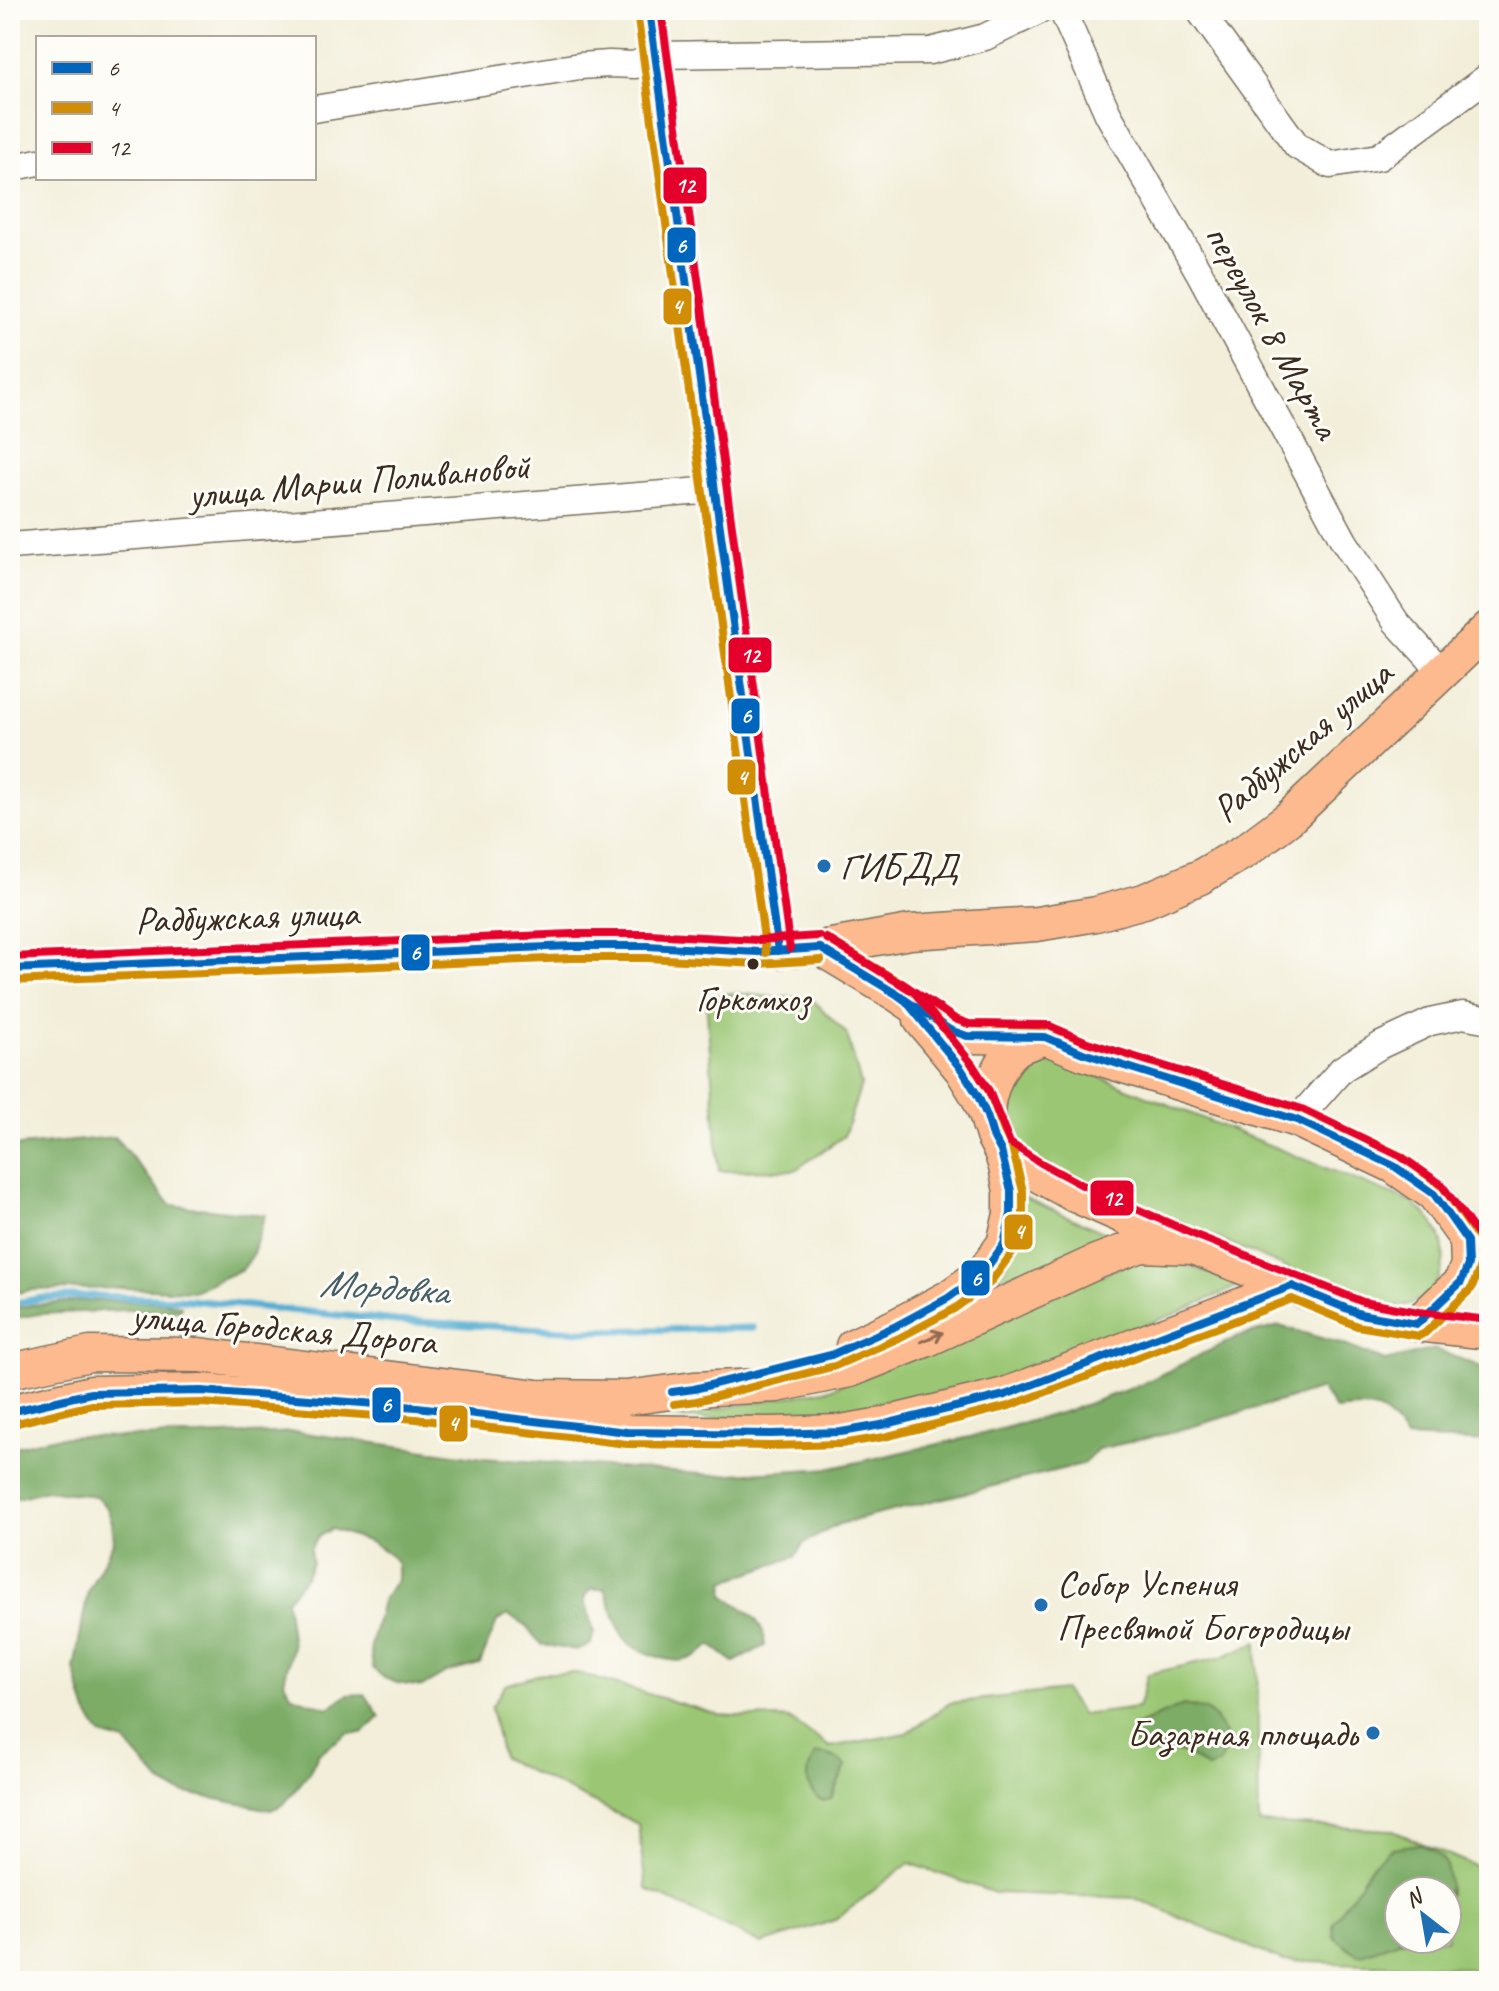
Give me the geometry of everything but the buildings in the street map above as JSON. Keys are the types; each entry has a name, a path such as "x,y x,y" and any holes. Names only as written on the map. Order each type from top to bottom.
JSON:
{"main road":[{"name":"Радбужская улица","path":"778,951 820,948 910,932 1037,924 1096,914 1144,901 1200,877 1245,851 1288,819 1489,628"},
{"name":"улица Городская Дорога","path":"820,948 950,1030 967,1036 1045,1037 1083,1053 1297,1120 1394,1166 1434,1194 1489,1270"},
{"name":"улица Городская Дорога","path":"694,1389 831,1355 894,1327 948,1298 983,1273 1004,1244 1011,1214 1011,1191 1001,1151 987,1116 962,1070 906,1001"},
{"path":"987,1116 988,1095 1005,1062 1016,1049 1045,1037"},
{"name":"улица Городская Дорога","path":"1001,1151 1075,1195 1193,1247 1360,1314 1489,1332"},
{"path":"1417,1324 1461,1282 1468,1265 1467,1241"},
{"name":"улица Городская Дорога","path":"10,1371 90,1354 199,1355 538,1397 626,1398 694,1389 777,1385 850,1370 1141,1245 1193,1247"},
{"name":"улица Городская Дорога","path":"10,1412 91,1393 201,1391 417,1407 627,1432 841,1432 1005,1395 1292,1286"}],"street":[{"path":"649,10 778,951"},
{"path":"316,109 580,66 635,65 655,55 930,51 985,37 1041,10"},
{"name":"переулок 8 Марта","path":"1062,10 1108,114 1200,274 1344,541 1396,622 1442,672"},
{"path":"1199,10 1297,146 1330,165 1379,157 1489,76"},
{"path":"10,168 36,162"},
{"name":"улица Марии Поливановой","path":"10,546 715,490"},
{"name":"Радбужская улица","path":"10,969 572,946 778,951"},
{"path":"1297,1120 1342,1069 1381,1045 1430,1022 1463,1015 1489,1020"}],"green space":[{"path":"732,993 811,998 847,1034 861,1085 844,1136 795,1170 719,1171 706,998"},
{"path":"1041,1061 1060,1061 1413,1203 1432,1221 1439,1235 1443,1249 1440,1276 1423,1297 1411,1304 1391,1307 1364,1301 1028,1157 1011,1137 1004,1112 1010,1085 1025,1070"},
{"path":"115,1137 171,1205 265,1215 252,1256 243,1269 193,1291 126,1288 30,1290 10,1295 10,1147"},
{"path":"1023,1197 1115,1237 978,1304 1007,1266"},
{"path":"1139,1259 1173,1260 1240,1285 1177,1313 939,1402 828,1420 670,1418 830,1389"},
{"path":"80,1301 145,1301 181,1306 177,1310 39,1314 10,1319 10,1309"},
{"path":"1279,1326 1342,1344 1385,1361 1435,1349 1489,1370 1489,1442 1406,1438 1391,1419 1376,1410 1335,1410 1322,1389 1166,1434 1098,1449 1082,1464 839,1524 803,1544 795,1557 725,1581 724,1595 757,1621 764,1636 765,1646 734,1662 711,1645 696,1656 681,1661 637,1648 623,1636 605,1589 591,1589 584,1599 594,1631 591,1644 577,1650 542,1645 523,1623 508,1615 497,1621 480,1664 446,1673 422,1687 384,1678 373,1668 370,1646 382,1601 397,1579 397,1564 390,1554 370,1542 332,1529 319,1536 310,1549 312,1563 305,1578 286,1600 292,1646 284,1682 292,1696 328,1708 348,1695 365,1694 380,1717 363,1733 348,1733 318,1754 309,1773 283,1805 271,1810 176,1791 161,1783 125,1742 101,1735 87,1713 74,1669 88,1591 114,1541 107,1508 96,1496 46,1490 10,1500 10,1448 51,1438 82,1436 297,1432 483,1458 714,1475 832,1468 979,1435 1067,1411 1140,1385 1239,1336"},
{"path":"1257,1642 1259,1823 1391,1830 1489,1872 1489,1981 1468,1968 1283,1961 1135,1898 995,1893 909,1863 835,1920 762,1944 646,1889 638,1824 502,1758 491,1708 505,1685 543,1673 577,1673 719,1715 789,1719 830,1747 907,1733 950,1703 1064,1690 1082,1715 1138,1708 1148,1674 1222,1657"},
{"path":"1183,1705 1207,1711 1219,1724 1228,1740 1219,1764 1208,1769 1178,1752 1149,1753 1130,1737 1134,1727"},
{"path":"815,1754 832,1756 846,1766 831,1799 823,1801 809,1786 808,1773"},
{"path":"1420,1844 1429,1848 1445,1862 1448,1875 1383,1875 1383,1946 1358,1955 1334,1937 1333,1923 1373,1864 1392,1848"}],"waterway":[{"name":"Мордовка","path":"10,1304 43,1298 94,1296 181,1299 397,1321 583,1331 753,1328"}],"transit line":[{"name":"6","path":"649,10 778,951"},
{"name":"12","path":"661,10 790,949"},
{"name":"4","path":"637,12 766,953"},
{"name":"12","path":"10,957 572,934 648,934 758,940 819,936"},
{"name":"4","path":"13,1424 92,1405 201,1403 416,1419 627,1444 841,1444 884,1437 1009,1406 1292,1299 1357,1326 1419,1336 1472,1288 1480,1267 1479,1239 1442,1186 1401,1156 1301,1109 1087,1042 1049,1026 969,1024 955,1019 826,938"},
{"name":"12","path":"826,938 914,992 972,1064 989,1091 1010,1143 1041,1163 1080,1184 1198,1236 1363,1302 1489,1320"},
{"name":"6","path":"10,969 572,946 647,946 758,952 820,948"},
{"name":"6","path":"10,1412 91,1393 201,1391 417,1407 627,1432 841,1432 1005,1395 1292,1286 1360,1314 1417,1324 1461,1282 1468,1265 1467,1241 1434,1194 1394,1166 1297,1120 1083,1053 1045,1037 967,1036 950,1030 820,948"},
{"name":"4","path":"10,981 572,958 647,958 757,964 821,960"},
{"name":"12","path":"902,983 955,1019 969,1024 1047,1025 1087,1042 1302,1109 1400,1156 1441,1184 1489,1250"},
{"name":"4","path":"674,1404 835,1366 899,1338 954,1309 990,1283 1014,1250 1023,1215 1023,1191 1012,1147 989,1091 972,1064 906,986"},
{"name":"6","path":"672,1392 831,1355 894,1327 948,1298 983,1273 1004,1244 1011,1214 1011,1191 1001,1151 987,1116 962,1070 899,996"}],"place":[{"name":"ГИБДД","path":"824,866"},
{"name":"Горкомхоз","path":"753,964"},
{"name":"Собор Успения Пресвятой Богородицы","path":"1041,1605"},
{"name":"Базарная площадь","path":"1373,1733"}]}
